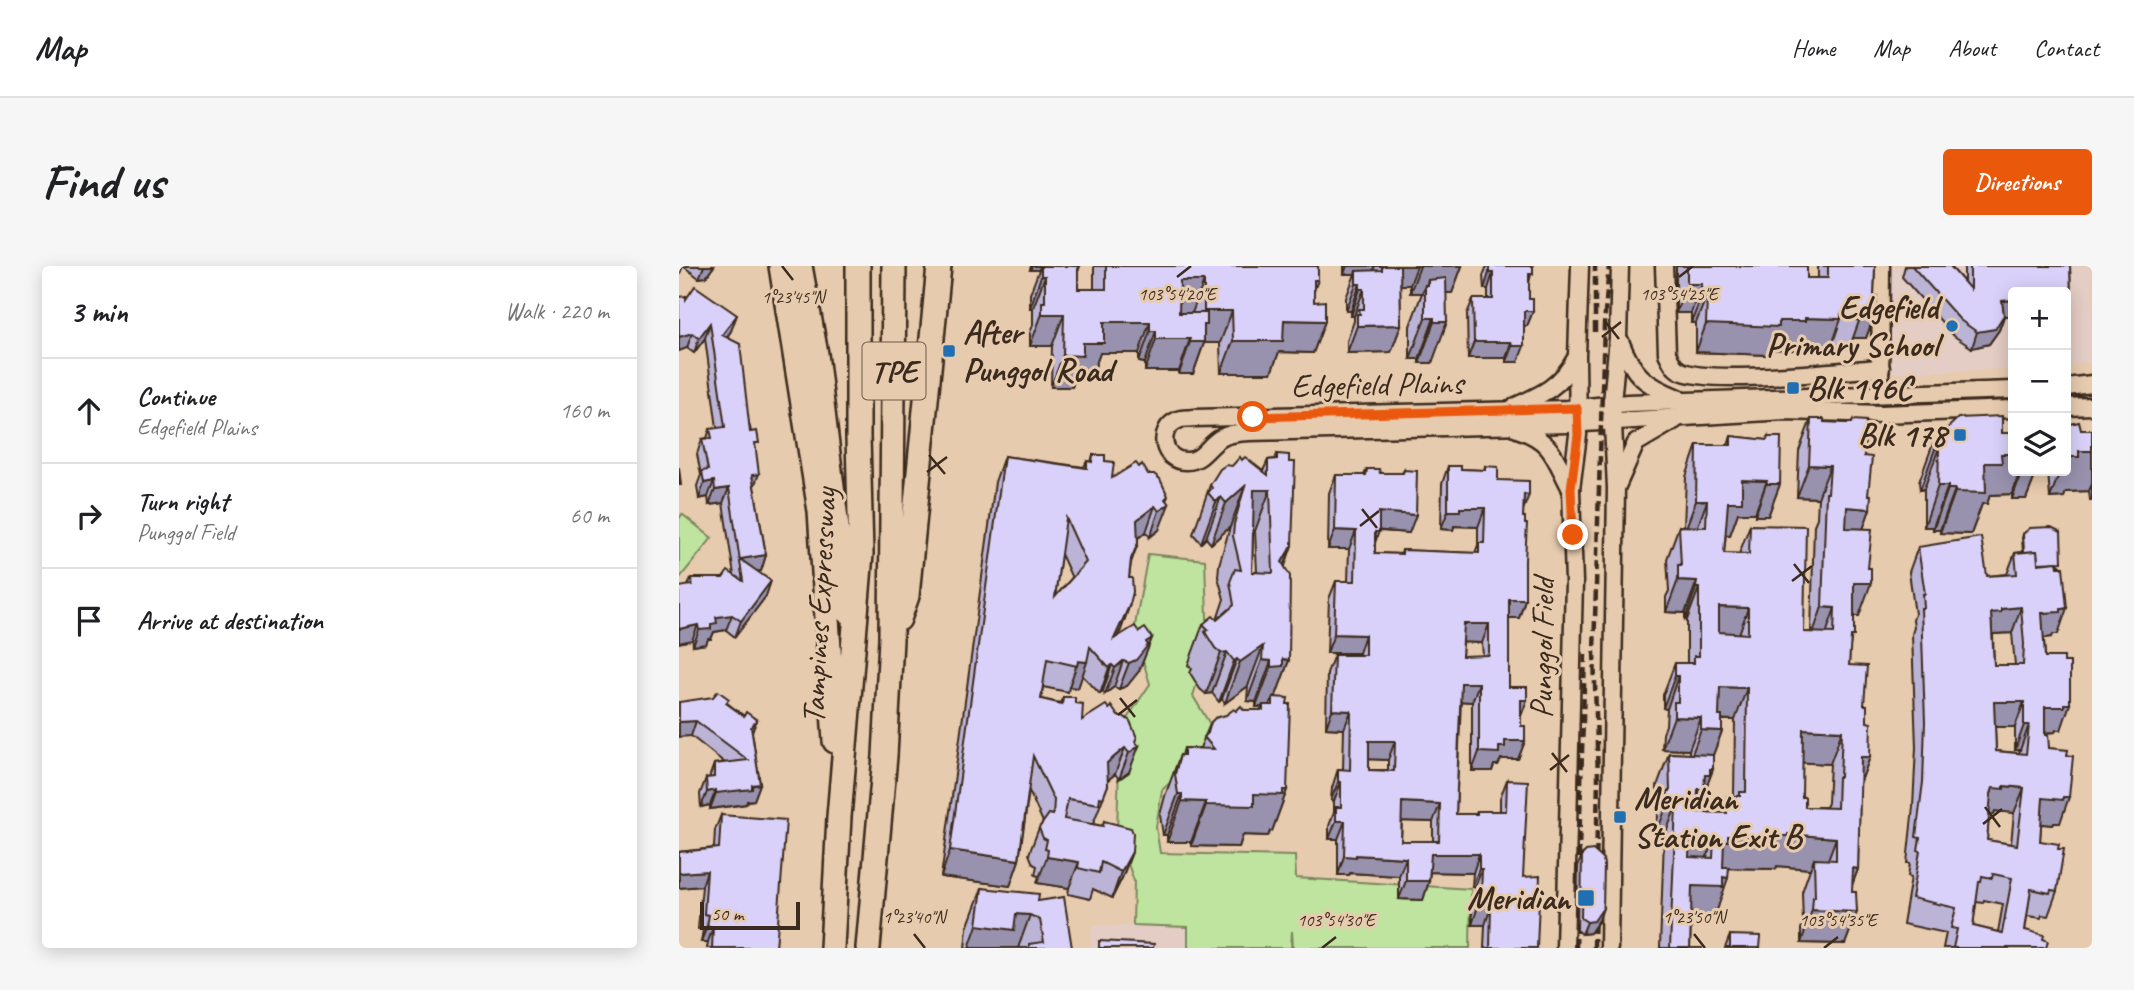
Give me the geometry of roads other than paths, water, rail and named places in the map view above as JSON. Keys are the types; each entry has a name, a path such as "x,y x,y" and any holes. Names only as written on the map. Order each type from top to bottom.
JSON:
{"highway":[{"path":"781,266 820,511 839,817"},
{"path":"791,335 799,266"},
{"path":"799,266 816,354 852,649"},
{"name":"Tampines Expressway","path":"832,948 839,817 861,554 858,266"},
{"name":"Tampines Expressway","path":"868,948 885,756 891,639 894,266"},
{"path":"891,639 907,596 939,266"}],"street":[{"name":"Punggol Field","path":"1565,948 1574,582 1571,489 1578,415 1580,266"},
{"path":"1609,948 1616,488 1612,403 1618,338 1620,266"},
{"path":"1664,266 1667,353 1673,365 1680,371 1720,377 1881,368"},
{"path":"1880,394 1881,266"},
{"path":"1618,338 1629,365 1640,378 1656,389 1683,400"},
{"path":"1571,489 1545,442 1508,418 1559,383 1568,374 1577,356"},
{"path":"2071,386 2092,384"},
{"name":"Edgefield Plains","path":"1578,415 1612,403 2008,390"},
{"path":"2071,407 2092,406"},
{"name":"Edgefield Plains","path":"1508,418 1194,418 1177,421 1167,428 1163,441 1170,456 1185,461 1196,459 1220,438 1234,433 1578,415 1612,421 1785,411 1882,414 2008,409"},
{"path":"1616,488 1636,443 1678,418"}],"railway":[{"path":"1595,266 1595,332"},
{"path":"1596,871 1598,778 1594,652 1604,325 1609,266"},
{"path":"1576,948 1585,654"},
{"path":"1594,948 1595,906"}],"place":[{"name":"Edgefield Primary School","path":"1952,326"},
{"name":"After Punggol Road","path":"949,351"},
{"name":"Blk 196C","path":"1793,388"},
{"name":"Blk 178","path":"1960,435"},
{"name":"Meridian Station Exit B","path":"1620,817"},
{"name":"Meridian","path":"1586,898"}]}
